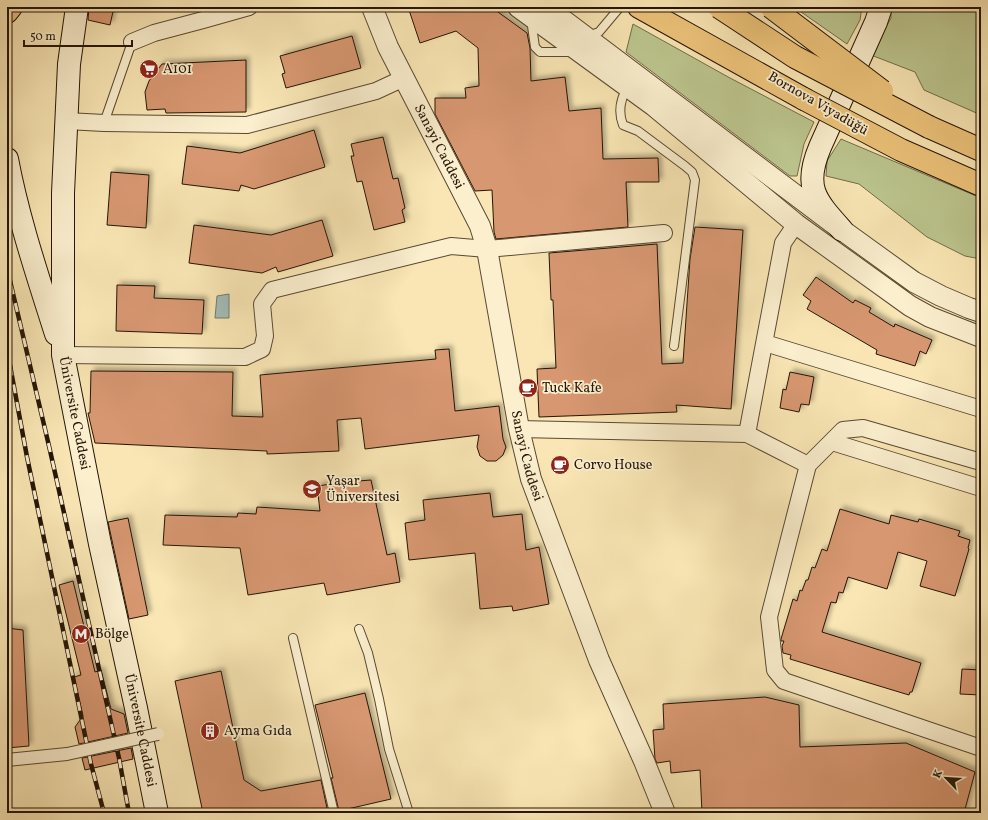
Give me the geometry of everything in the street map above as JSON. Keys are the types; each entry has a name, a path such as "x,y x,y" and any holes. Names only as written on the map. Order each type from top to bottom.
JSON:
{"main road":[{"path":"7,12 11,7"},
{"name":"Üniversite Caddesi","path":"77,7 69,64 63,194 63,355 100,544 136,708 157,813"},
{"path":"639,7 804,99"},
{"name":"Bornova Viyadüğü","path":"664,7 804,99 901,150 981,185"},
{"name":"Bornova Viyadüğü","path":"719,7 795,57 929,127 981,150"},
{"path":"771,7 929,127"},
{"path":"842,230 818,201 813,188 812,167 876,22 881,7"},
{"path":"7,159 11,182 34,263 63,355"}],"street":[{"path":"132,42 154,33 249,7"},
{"name":"Sanayi Caddesi","path":"372,7 388,47 480,226 487,249 519,429 531,478 599,660 644,761 665,813"},
{"path":"531,10 582,44 914,282 941,296 981,312"},
{"path":"582,44 627,88 654,106 796,224 910,306 930,317 981,337"},
{"path":"67,121 247,125 376,91 404,78"},
{"path":"747,434 783,243 796,224"},
{"path":"63,355 245,357 262,349 265,336 262,304 272,290 451,246 487,249 664,233"},
{"path":"765,343 981,409"},
{"path":"981,462 863,428 843,430 808,465 769,616 775,670 784,681 981,748"},
{"path":"519,429 747,434 808,465"},
{"path":"832,442 981,488"},
{"path":"7,760 68,754 158,734"}],"lane":[{"path":"582,44 599,32 620,7"},
{"path":"104,123 132,42"},
{"path":"627,88 623,94 620,109 620,118 623,125 638,131 685,166 692,172 695,180 674,346"},
{"path":"359,629 368,654 389,749 409,813"},
{"path":"293,638 334,813"}],"green space":[{"path":"794,7 862,7 860,20 847,44"},
{"path":"891,7 970,7 981,12 981,115 924,90 915,72 871,55 891,18"},
{"path":"633,24 730,78 814,122 804,144 797,176 790,176 626,52"},
{"path":"841,139 981,198 981,259 965,256 927,237 859,184 826,176 827,161"}],"water":[{"path":"229,294 229,318 215,318 217,296"}],"building":[{"path":"89,7 114,7 110,25 88,20"},
{"path":"408,7 491,7 527,33 530,48 531,81 565,77 569,111 601,108 603,159 658,158 659,182 626,182 628,227 496,239 494,232 492,190 475,191 435,114 435,98 466,98 465,88 479,86 478,48 456,31 420,43"},
{"path":"352,36 361,68 286,88 282,74 285,73 280,56"},
{"path":"246,60 246,112 166,113 165,109 147,110 145,92 149,81 162,64"},
{"path":"314,130 325,167 254,189 241,185 239,191 182,184 187,146 240,153"},
{"path":"383,137 393,179 398,178 405,208 402,210 405,222 374,230 362,181 357,182 351,156 354,156 351,144"},
{"path":"111,172 149,175 146,228 107,225"},
{"path":"322,220 333,256 278,272 276,267 262,273 189,263 194,225 271,235"},
{"path":"695,227 743,230 731,409 676,405 677,412 539,417 537,369 556,368 549,253 657,244 662,364 683,363 690,259"},
{"path":"816,277 853,303 855,300 871,308 869,312 894,327 895,324 932,340 926,354 920,351 915,366 876,354 877,350 807,309 811,301 803,295"},
{"path":"117,285 155,286 154,298 204,300 202,334 116,331"},
{"path":"449,349 455,411 499,406 503,439 506,447 503,455 496,461 487,461 480,456 477,447 479,435 365,449 361,418 337,420 339,451 267,454 267,451 95,443 88,413 90,413 91,371 233,372 232,416 263,417 260,375 436,359 435,350"},
{"path":"790,372 814,377 809,405 801,404 799,412 780,408 783,389 786,390"},
{"path":"371,480 387,555 395,553 400,582 327,595 324,583 248,595 240,548 163,545 165,515 237,517 238,513 256,514 257,507 320,511 317,486"},
{"path":"490,493 493,517 522,514 526,550 539,547 549,604 513,611 512,606 480,609 475,553 409,560 405,523 425,520 423,500"},
{"path":"840,509 889,524 891,515 918,522 919,519 960,531 958,536 970,540 969,549 955,596 920,586 927,561 898,552 887,589 848,577 843,593 839,592 836,603 831,602 822,632 921,663 912,692 910,692 909,695 790,659 791,655 783,653 782,646 784,641 781,641 781,639 793,599 797,601 800,590 802,591 806,580 808,580 812,567 815,568 822,549 827,551"},
{"path":"128,518 148,615 129,619 108,522"},
{"path":"73,581 95,672 101,670 111,709 124,714 128,733 79,744 75,727 83,716 74,677 81,675 59,585"},
{"path":"7,628 23,630 29,746 7,748"},
{"path":"962,669 981,670 981,695 960,694"},
{"name":"Ayma Gıda","path":"221,671 244,780 261,791 321,780 328,813 203,813 175,681"},
{"path":"365,693 391,799 339,811 331,778 333,778 315,705"},
{"path":"765,697 799,705 800,747 906,743 975,772 964,813 702,813 700,770 671,773 670,761 657,763 655,759 653,730 664,729 663,704"},
{"path":"131,748 133,759 85,770 82,758"}],"railway":[{"path":"7,268 49,446 119,758 129,813"},
{"path":"7,349 27,457 91,764 104,813"}],"place":[{"name":"A101","path":"149,69"},
{"name":"Tuck Kafe","path":"528,388"},
{"name":"Corvo House","path":"560,465"},
{"name":"Yaşar Üniversitesi","path":"312,489"},
{"name":"Bölge","path":"81,634"},
{"name":"Ayma Gıda","path":"210,731"}]}
